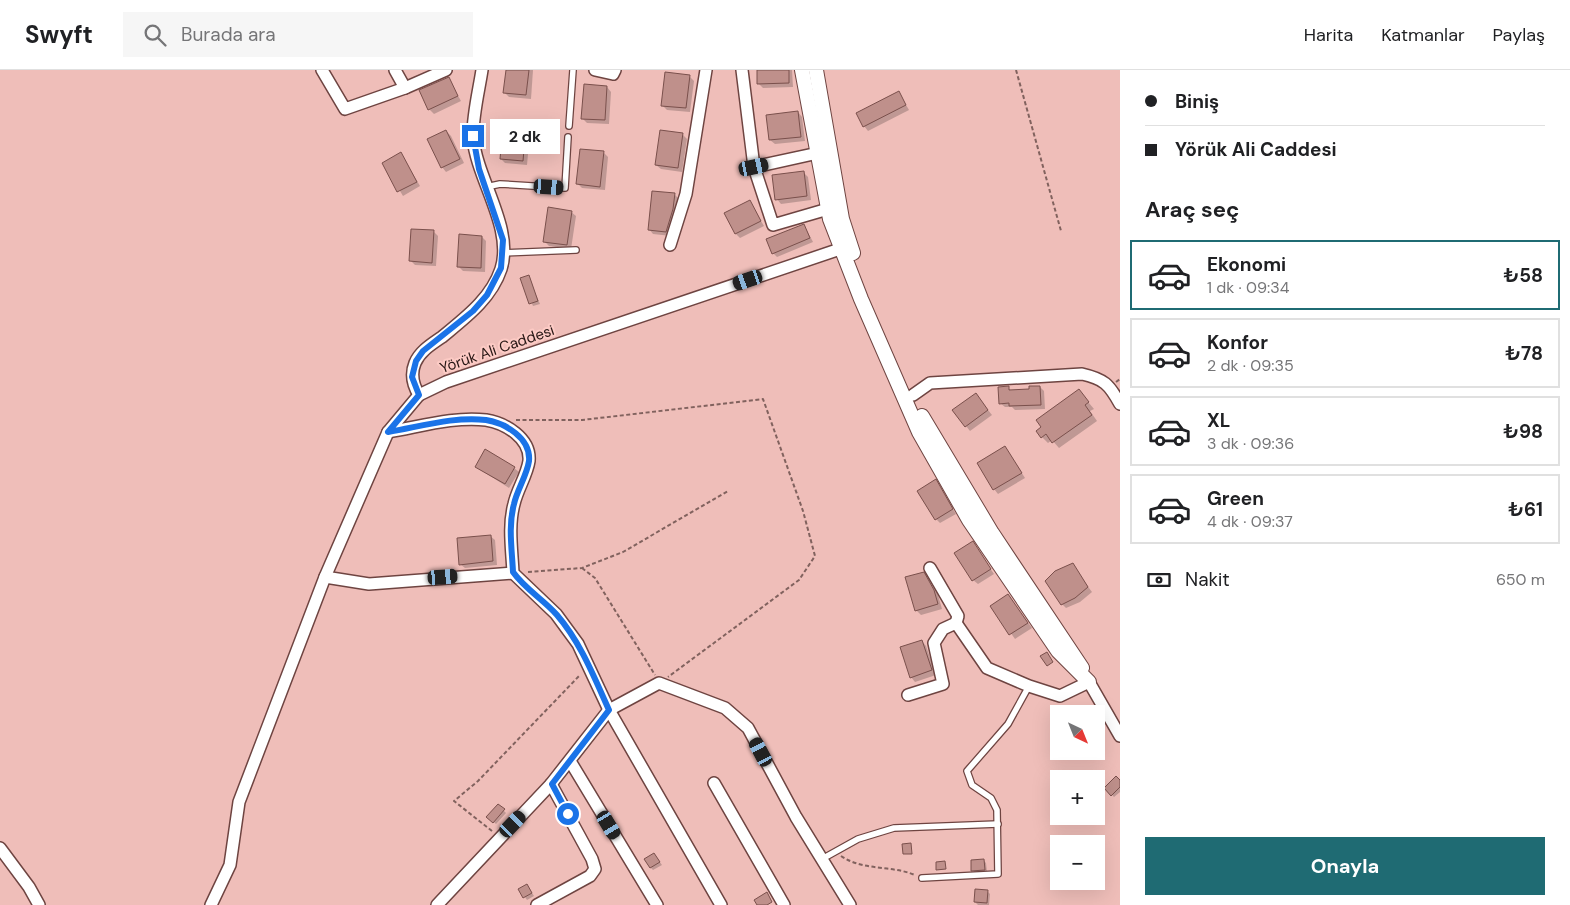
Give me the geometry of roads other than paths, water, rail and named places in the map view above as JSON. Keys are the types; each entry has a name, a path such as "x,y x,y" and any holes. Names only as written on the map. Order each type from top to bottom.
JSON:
{"street":[{"path":"322,70 345,108 404,88 446,70"},
{"path":"396,70 404,88"},
{"name":"Yörük Ali Caddesi","path":"482,70 473,136 479,169 499,221 504,253 501,268 487,295 473,311 423,351 416,361 412,377 419,395 446,382 846,247"},
{"path":"594,70 613,74 615,70"},
{"path":"670,245 686,194 706,70"},
{"path":"742,70 754,167 772,225 828,209"},
{"path":"802,70 828,209 912,395 933,437 992,533 1074,654 1119,732"},
{"path":"816,70 846,247 919,432 969,520 1058,651 1089,682"},
{"path":"754,167 818,153"},
{"path":"912,395 930,383 1082,374 1100,378 1111,387 1120,404"},
{"path":"211,905 230,865 239,802 325,577 388,432 419,395"},
{"path":"388,432 449,422 486,420 518,434 526,446 529,460 514,504 512,518 513,572 556,614 578,644 609,710 721,905"},
{"path":"908,695 943,684 934,643 944,629 956,623 958,616 930,568"},
{"path":"325,577 369,584 513,572"},
{"path":"956,623 987,668 1029,686 1060,696 1089,682"},
{"path":"437,905 552,784 609,710 659,683 670,685 725,708 748,728 796,817 850,905"},
{"path":"570,761 658,905"},
{"path":"714,783 784,905"},
{"path":"537,905 590,876 595,869 592,859 552,784"},
{"path":"0,848 29,887 39,905"}],"lane":[{"path":"569,126 573,70"},
{"path":"486,187 500,184 566,188 568,137"},
{"path":"504,253 576,250"},
{"path":"922,878 998,874 997,810 994,802 987,794 972,785 967,771 1008,724 1029,686"},
{"path":"822,859 858,839 894,828 998,824"}]}
